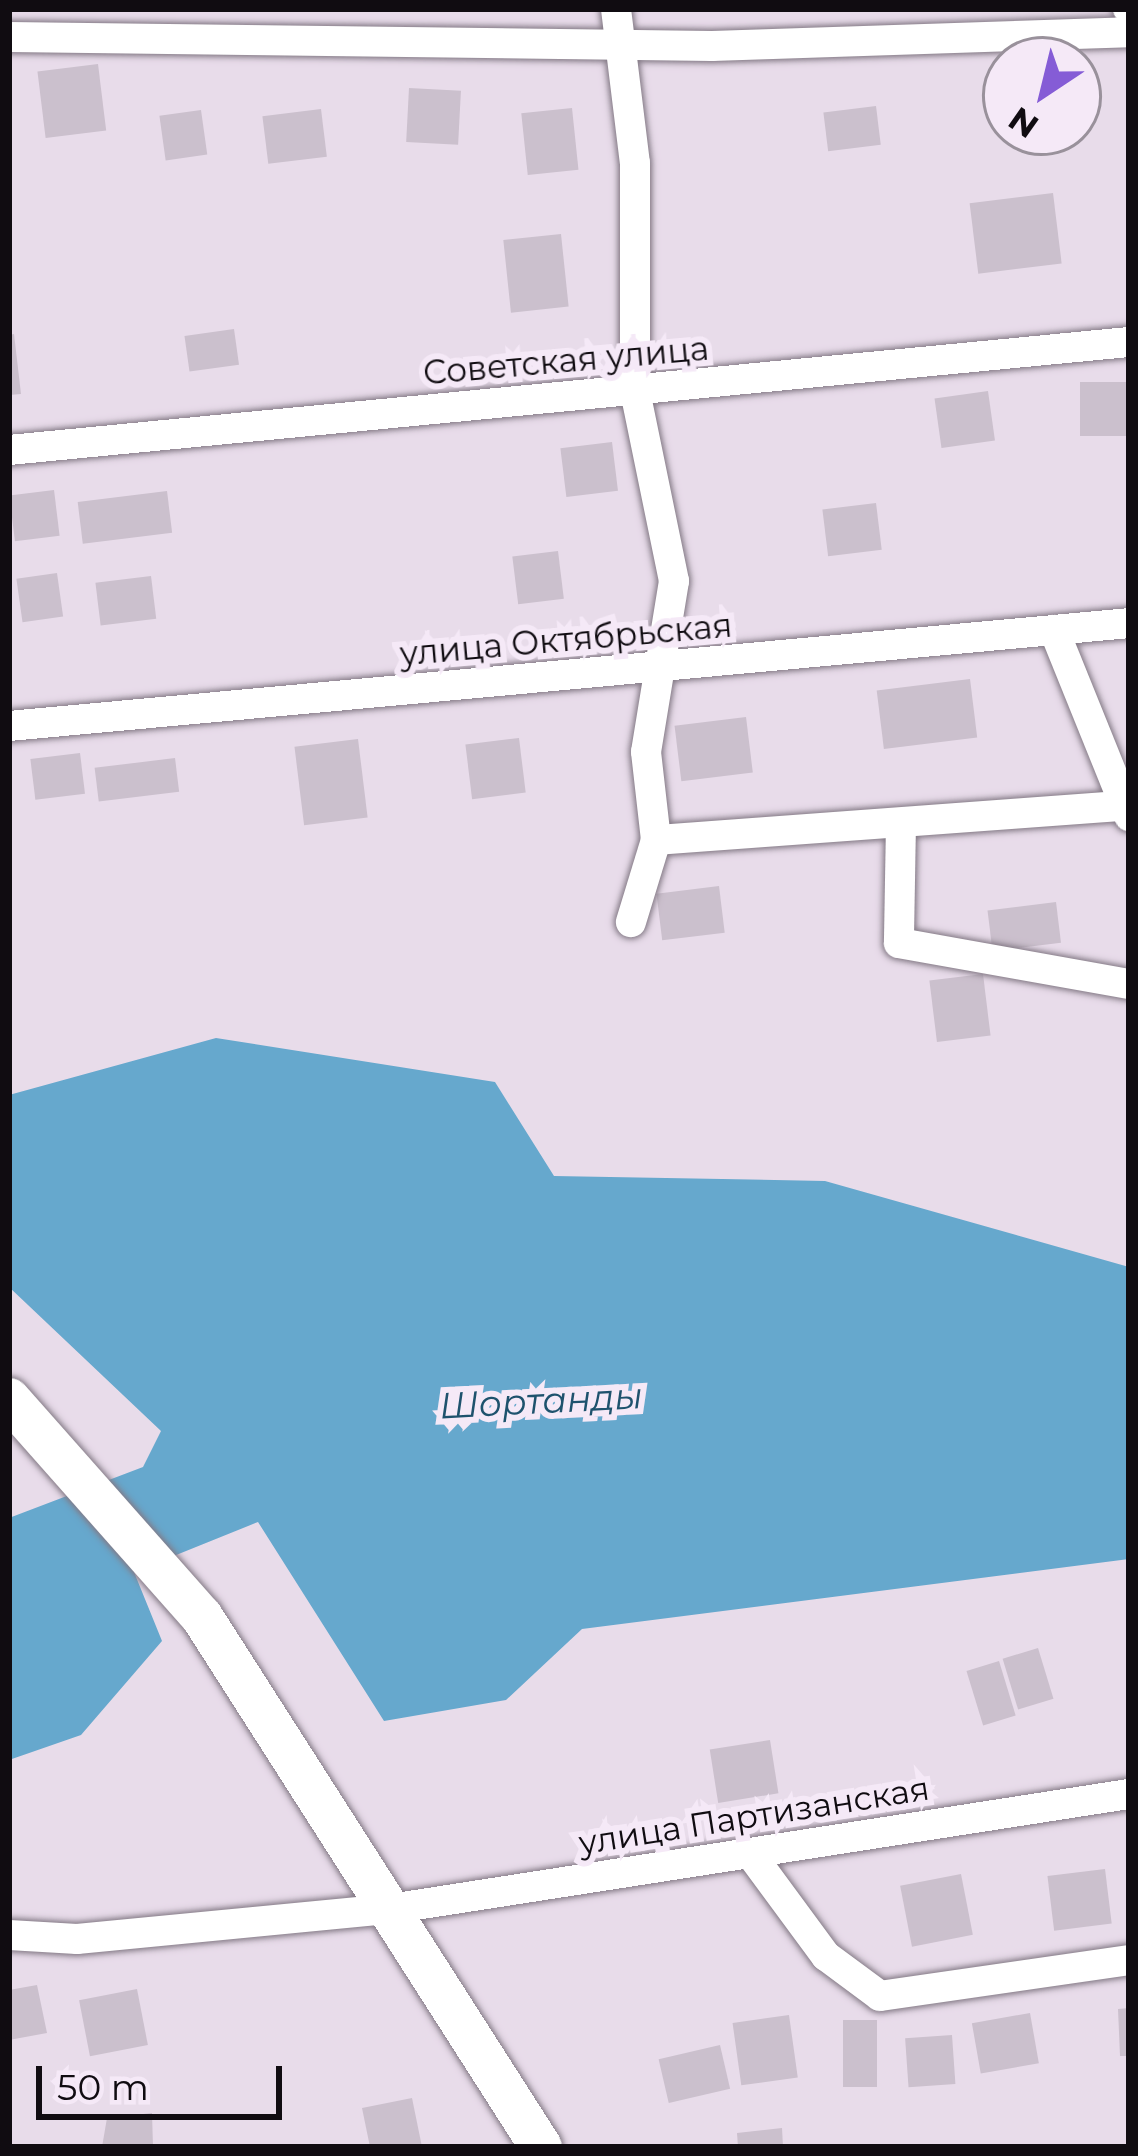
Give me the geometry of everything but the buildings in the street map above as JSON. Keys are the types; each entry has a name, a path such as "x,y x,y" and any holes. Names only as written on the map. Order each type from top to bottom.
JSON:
{"street":[{"path":"616,9 626,45 635,391 674,581 667,668 646,752 656,840 631,922"},
{"path":"9,37 626,45 1129,32"},
{"name":"Советская улица","path":"9,450 1129,342"},
{"name":"улица Октябрьская","path":"9,726 1129,622"},
{"path":"656,840 1128,809 1054,630"},
{"path":"901,823 899,943 1129,984"},
{"path":"9,1399 52,1439 202,1617 536,2145"},
{"name":"улица Партизанская","path":"9,1935 77,1939 390,1909 1129,1794"},
{"path":"749,1853 826,1956 880,1996 1129,1960"}],"water":[{"name":"Шортанды","path":"216,1038 495,1082 554,1176 825,1181 1129,1267 1129,1559 582,1629 506,1700 384,1721 258,1522 134,1572 162,1641 81,1735 9,1760 9,1518 143,1467 161,1431 9,1287 9,1095"}]}
